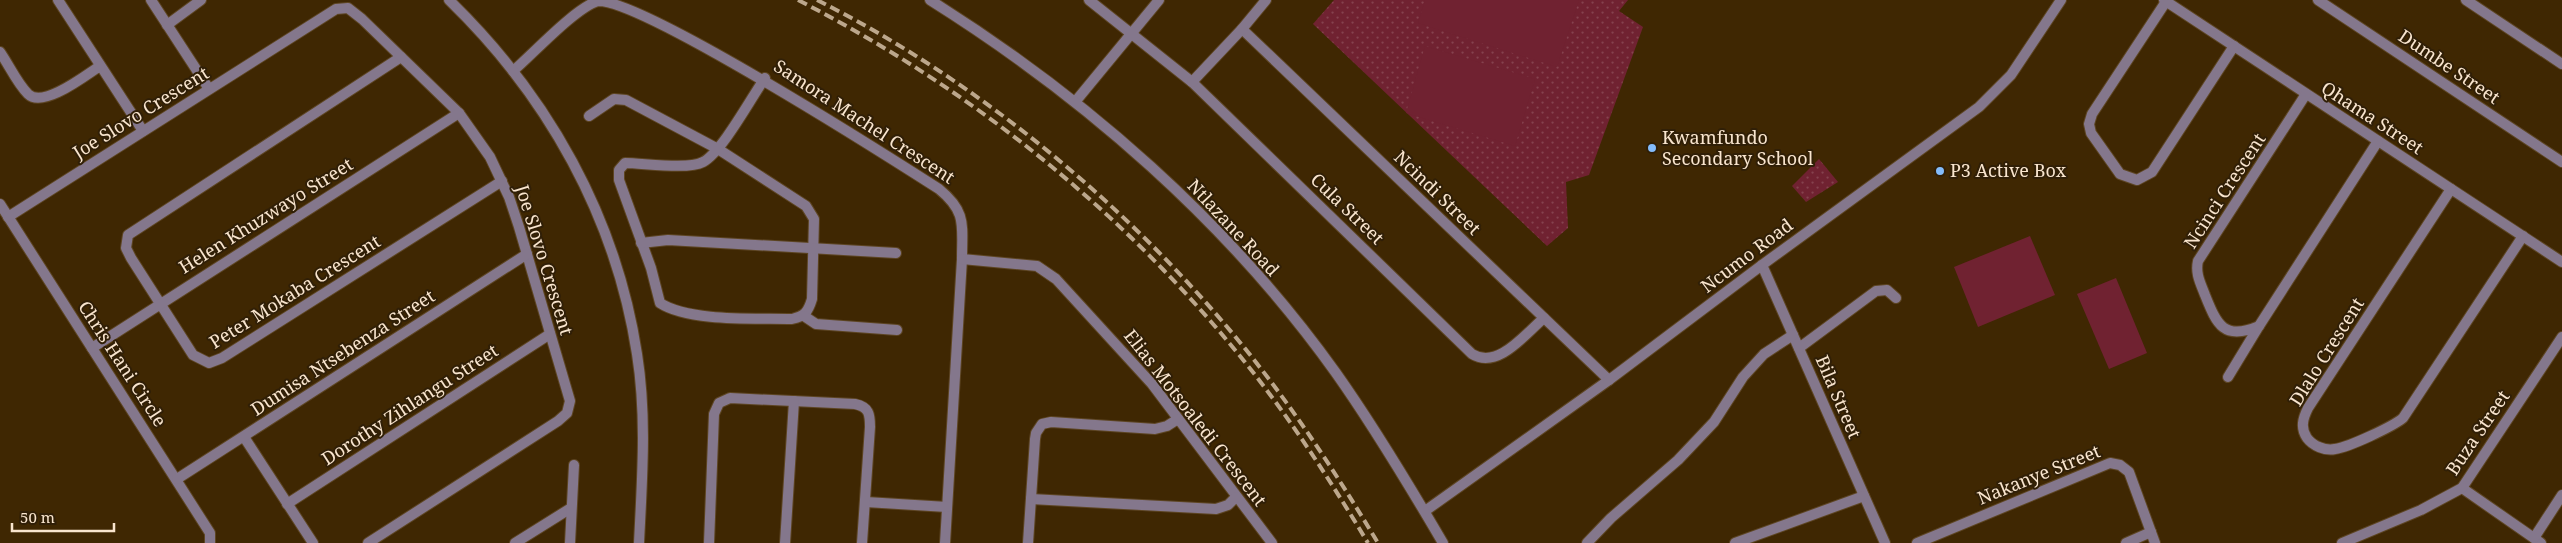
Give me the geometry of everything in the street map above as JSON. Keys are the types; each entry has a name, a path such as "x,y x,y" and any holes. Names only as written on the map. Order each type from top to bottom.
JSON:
{"street":[{"path":"58,0 143,131"},
{"path":"151,0 209,89"},
{"path":"167,25 201,0"},
{"path":"449,0 470,20 513,71 557,132 578,169 609,240 621,280 637,355 643,432 639,543"},
{"name":"Ntlazane Road","path":"930,0 1004,48 1075,102 1188,202 1256,274 1335,372 1388,449 1443,543"},
{"name":"Cula Street","path":"1089,0 1192,82 1472,354 1484,358 1498,356 1544,318"},
{"path":"1075,102 1159,0"},
{"path":"1192,82 1242,29 1266,0"},
{"name":"Ncumo Road","path":"1425,511 1609,380 1990,98 2011,75 2061,0"},
{"path":"2165,0 2092,114 2088,124 2091,134 2120,174 2137,180 2152,172 2234,46"},
{"name":"Qhama Street","path":"2165,0 2562,262"},
{"name":"Dumbe Street","path":"2318,0 2562,162"},
{"path":"2466,0 2562,64"},
{"name":"Samora Machel Crescent","path":"513,71 566,23 599,1 621,3 659,18 737,60 939,189 954,201 960,210 962,258 945,543"},
{"name":"Joe Slovo Crescent","path":"8,216 336,9 342,7 352,11 402,57 458,113 490,157 509,197 569,396 567,413 558,421 368,543"},
{"name":"Ncindi Street","path":"1242,29 1609,380"},
{"path":"0,52 28,94 38,99 51,96 100,66"},
{"name":"Peter Mokaba Crescent","path":"402,57 132,230 128,235 126,248 130,258 193,355 204,362 215,362 502,181"},
{"path":"589,116 614,98 626,100 718,149 806,206 814,219 812,299 809,309 804,316 792,319 694,314 672,311 660,303 651,268 619,180 619,170 625,163 688,165 702,163 718,149 765,78"},
{"name":"Ncinci Crescent","path":"2259,326 2248,331 2235,332 2218,324 2198,276 2197,266 2306,94"},
{"name":"Helen Khuzwayo Street","path":"92,348 458,113"},
{"path":"2228,377 2378,141"},
{"name":"Dlalo Crescent","path":"2451,189 2305,414 2304,432 2312,443 2324,449 2336,449 2393,425 2402,418 2523,236"},
{"name":"Chris Hani Circle","path":"0,204 177,479 210,533 210,543"},
{"path":"641,243 668,240 896,254"},
{"name":"Dumisa Ntsebenza Street","path":"177,479 527,254"},
{"name":"Elias Motsoaledi Crescent","path":"962,258 1022,263 1047,270 1120,347 1178,419 1272,543"},
{"name":"Bila Street","path":"1762,265 1884,543"},
{"path":"1799,348 1876,291 1887,290 1896,298"},
{"path":"804,316 816,324 897,330"},
{"name":"Dorothy Zihlangu Street","path":"287,504 550,334"},
{"path":"1587,543 1610,518 1678,460 1714,422 1743,377 1764,354 1793,334"},
{"name":"Buza Street","path":"2342,543 2421,510 2462,488 2562,337"},
{"path":"709,543 716,408 724,400 730,398 855,404 867,408 869,412 866,502 862,543"},
{"path":"785,543 794,401"},
{"path":"1028,543 1036,433 1042,424 1060,423 1155,429 1168,426 1178,419"},
{"path":"244,437 313,543"},
{"name":"Nakanye Street","path":"1917,543 2110,462 2120,465 2129,472 2155,543"},
{"path":"570,543 574,465"},
{"path":"2462,488 2537,541 2562,496"},
{"path":"1735,543 1864,496"},
{"path":"1031,499 1216,509 1228,505 1236,497"},
{"path":"866,502 947,507"},
{"path":"515,543 571,508"},
{"path":"2126,543 2151,532"}],"shaded area":[{"path":"1334,0 1628,0 1619,11 1643,27 1589,175 1566,182 1568,228 1547,246 1313,24"},
{"path":"1425,0 1579,0 1557,67 1418,23"},
{"path":"1425,46 1535,79 1515,146 1406,113"},
{"path":"1819,159 1838,182 1806,202 1792,186"},
{"path":"2030,236 2055,295 1978,327 1954,267"},
{"path":"2116,278 2147,353 2109,369 2077,294"}],"railway":[{"path":"798,0 862,35 923,72 983,113 1040,157 1095,204 1197,306 1244,361 1309,450 1368,543"},
{"path":"817,0 878,33 938,70 996,111 1053,155 1107,202 1206,303 1251,356 1318,447 1378,543"}],"place":[{"name":"Kwamfundo Secondary School","path":"1652,148"},
{"name":"P3 Active Box","path":"1940,171"}]}
